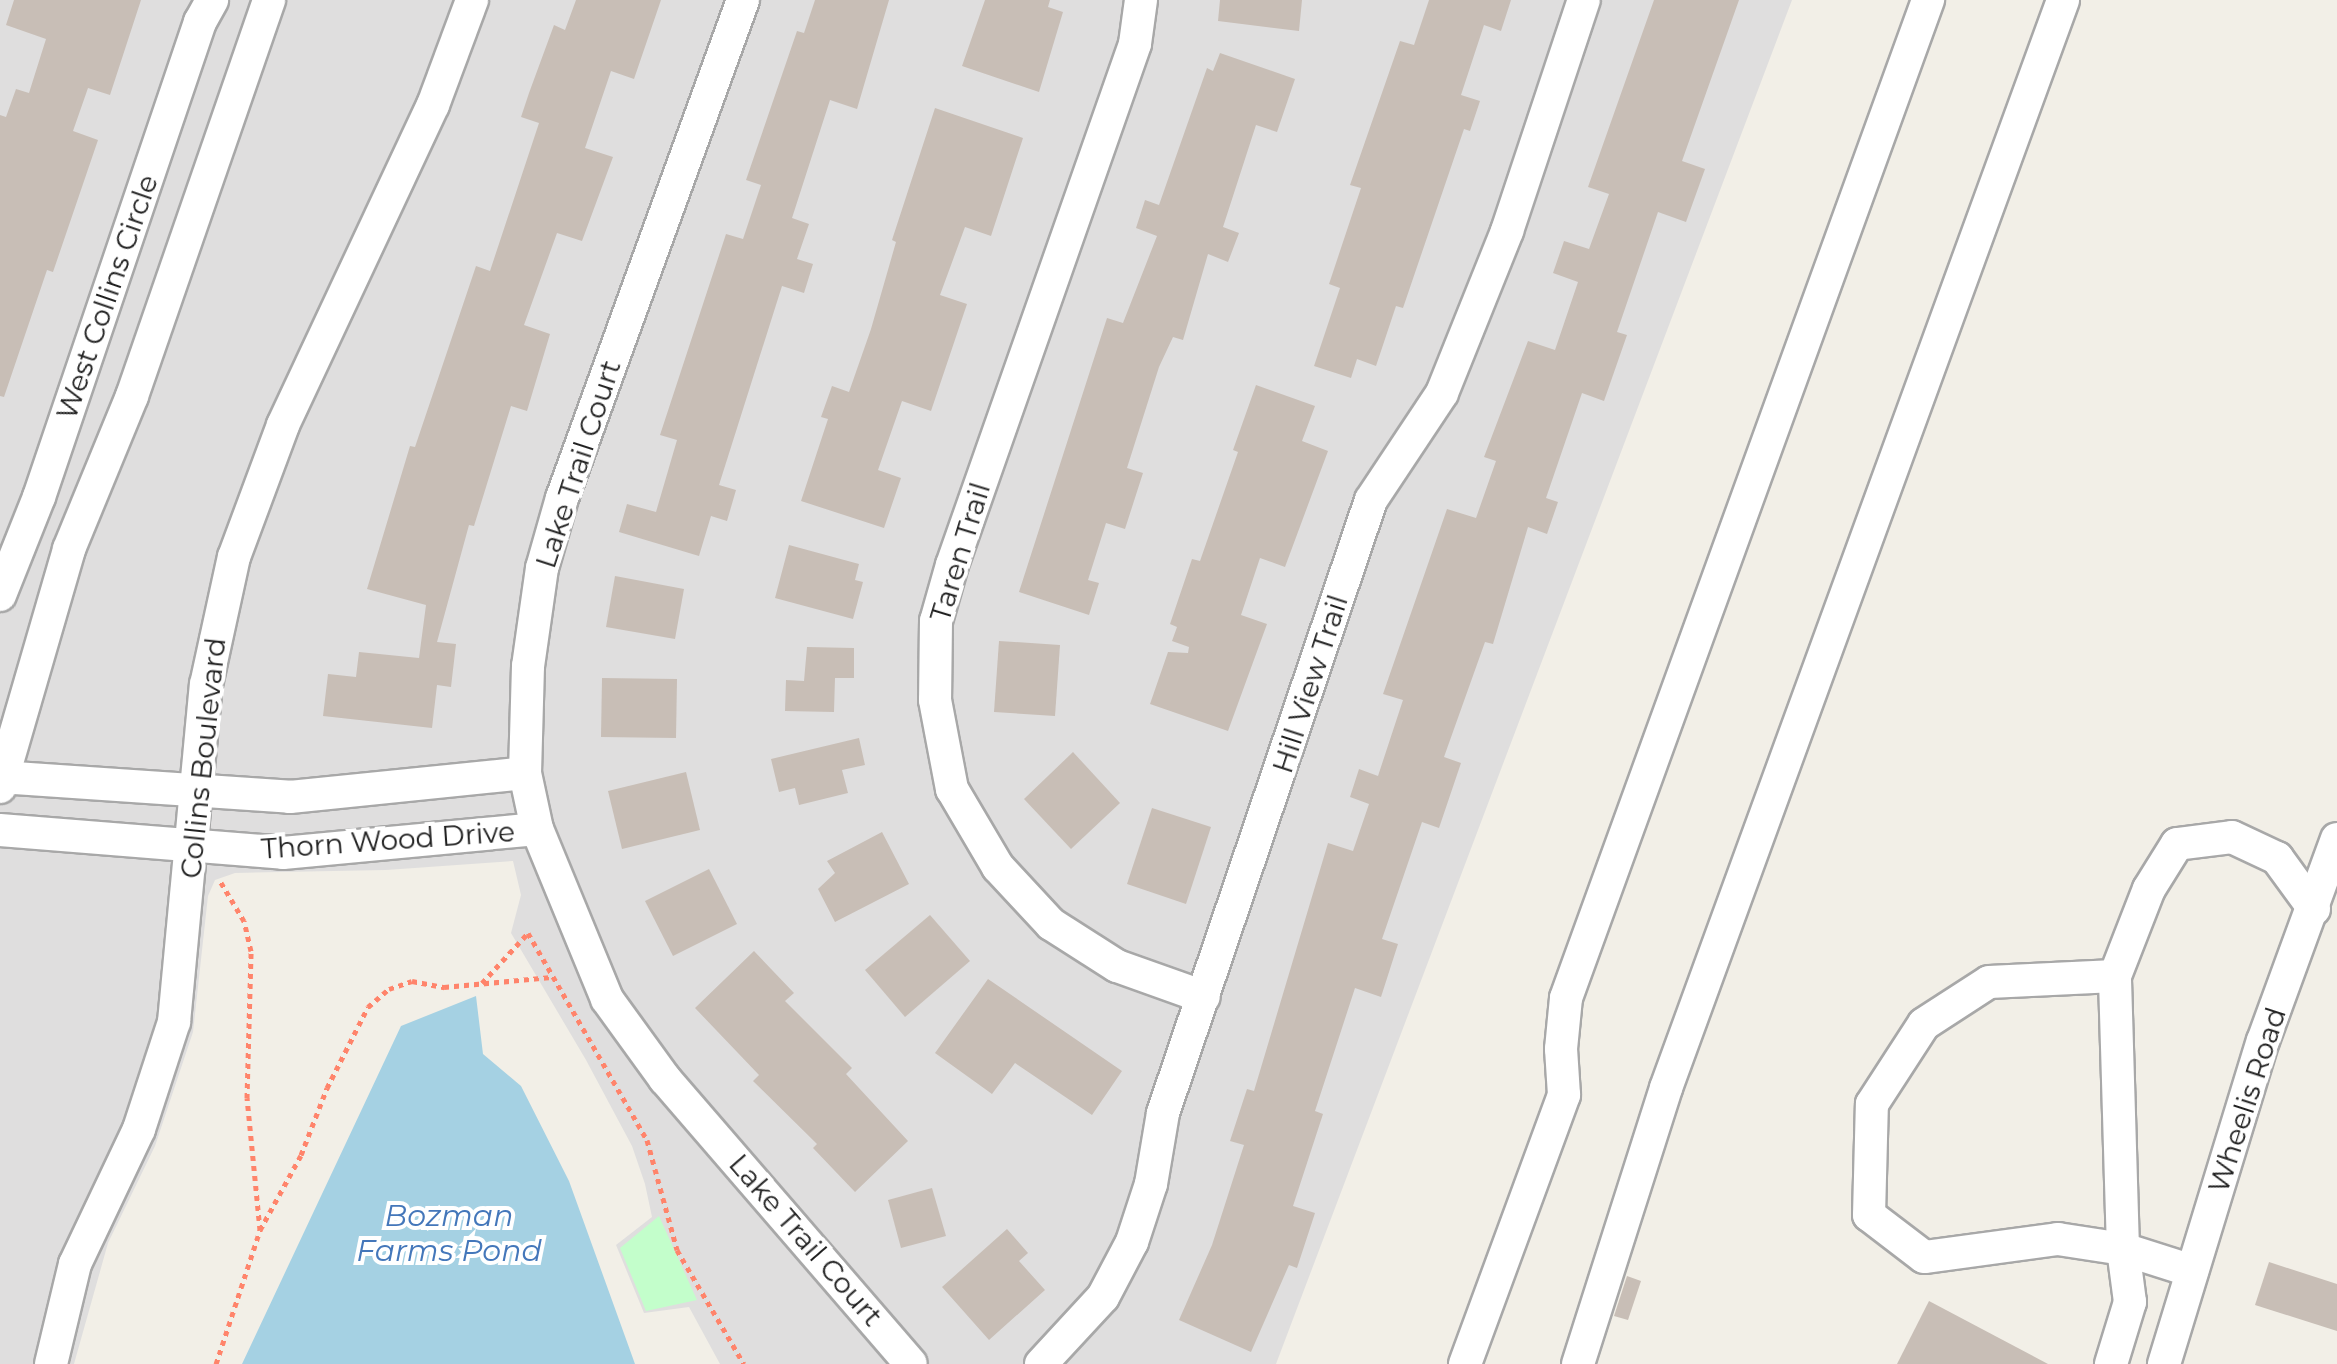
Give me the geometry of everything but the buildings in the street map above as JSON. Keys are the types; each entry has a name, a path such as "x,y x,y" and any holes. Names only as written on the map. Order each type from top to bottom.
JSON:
{"street":[{"name":"West Collins Circle","path":"0,595 39,497 200,22 212,0"},
{"path":"1,781 69,549 132,396 269,0"},
{"name":"Collins Boulevard","path":"51,1364 75,1264 139,1130 174,1022 194,793 213,644 250,511 297,394 434,105 472,0"},
{"name":"Lake Trail Court","path":"743,0 562,498 542,568 528,666 525,773 537,829 606,998 665,1079 911,1364"},
{"name":"Taren Trail","path":"1140,0 1135,44 952,565 936,621 936,700 952,788 998,867 1051,924 1117,966 1204,997"},
{"name":"Hill View Trail","path":"1041,1364 1103,1297 1132,1242 1151,1184 1163,1112 1371,500 1442,393 1506,230 1584,0"},
{"path":"1466,1364 1564,1095 1561,1049 1566,998 1928,0"},
{"path":"1578,1364 1666,1088 2063,0"},
{"name":"Thorn Wood Drive","path":"1,781 290,797 525,773"},
{"name":"Thorn Wood Drive","path":"0,830 283,852 537,829"},
{"path":"2111,1364 2130,1302 2123,1248 2116,976 2149,889 2176,844 2232,837 2277,858 2314,909"},
{"name":"Wheelis Road","path":"2164,1364 2264,1041 2337,839"},
{"path":"2116,976 1988,982 1924,1024 1872,1104 1869,1215 1924,1257 2058,1239 2123,1248 2192,1272"}],"path":[{"path":"214,873 244,921 251,951 247,1098 260,1230"},
{"path":"482,983 528,933 584,1024 647,1140 677,1250 744,1364"},
{"path":"216,1364 260,1230 301,1155 327,1088 368,1007 389,989 412,980 444,987 552,977"}],"shaded area":[{"path":"0,0 1792,0 1276,1364 720,1364 689,1307 644,1313 616,1245 652,1217 645,1184 632,1146 511,933 521,895 513,861 386,870 235,873 215,880 208,896 193,1032 155,1146 108,1243 74,1364 0,1364"}],"green space":[{"path":"659,1216 697,1300 646,1311 620,1248"}],"water":[{"name":"Bozman Farms Pond","path":"476,996 483,1054 521,1086 569,1181 635,1364 242,1364 401,1026"}]}
